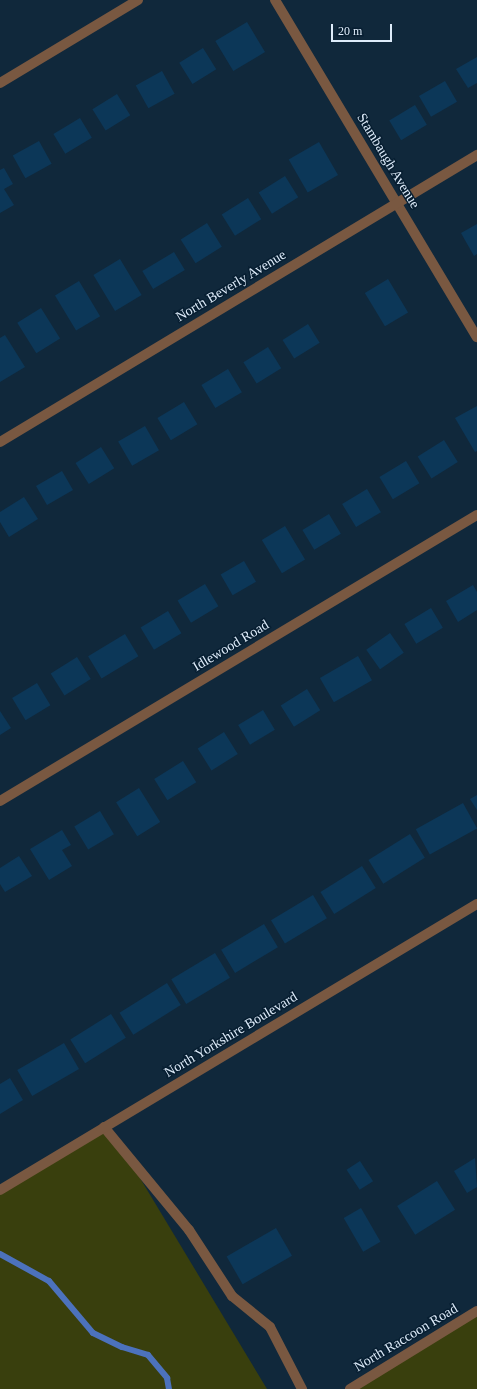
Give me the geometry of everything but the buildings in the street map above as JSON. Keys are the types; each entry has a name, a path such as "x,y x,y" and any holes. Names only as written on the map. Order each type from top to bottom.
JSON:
{"street":[{"path":"0,83 138,0"},
{"name":"Stambaugh Avenue","path":"275,0 477,337"},
{"name":"North Beverly Avenue","path":"0,442 477,155"},
{"name":"Idlewood Road","path":"0,801 477,515"},
{"name":"North Yorkshire Boulevard","path":"0,1190 477,904"},
{"path":"104,1127 188,1230 232,1296 270,1327 302,1389"},
{"name":"North Raccoon Road","path":"350,1389 477,1312"}],"green space":[{"path":"108,1125 267,1389 0,1389 0,1190"},
{"path":"477,1311 477,1389 350,1389"}],"waterway":[{"path":"0,1254 49,1281 93,1333 122,1347 148,1355 167,1378 169,1389"}]}
